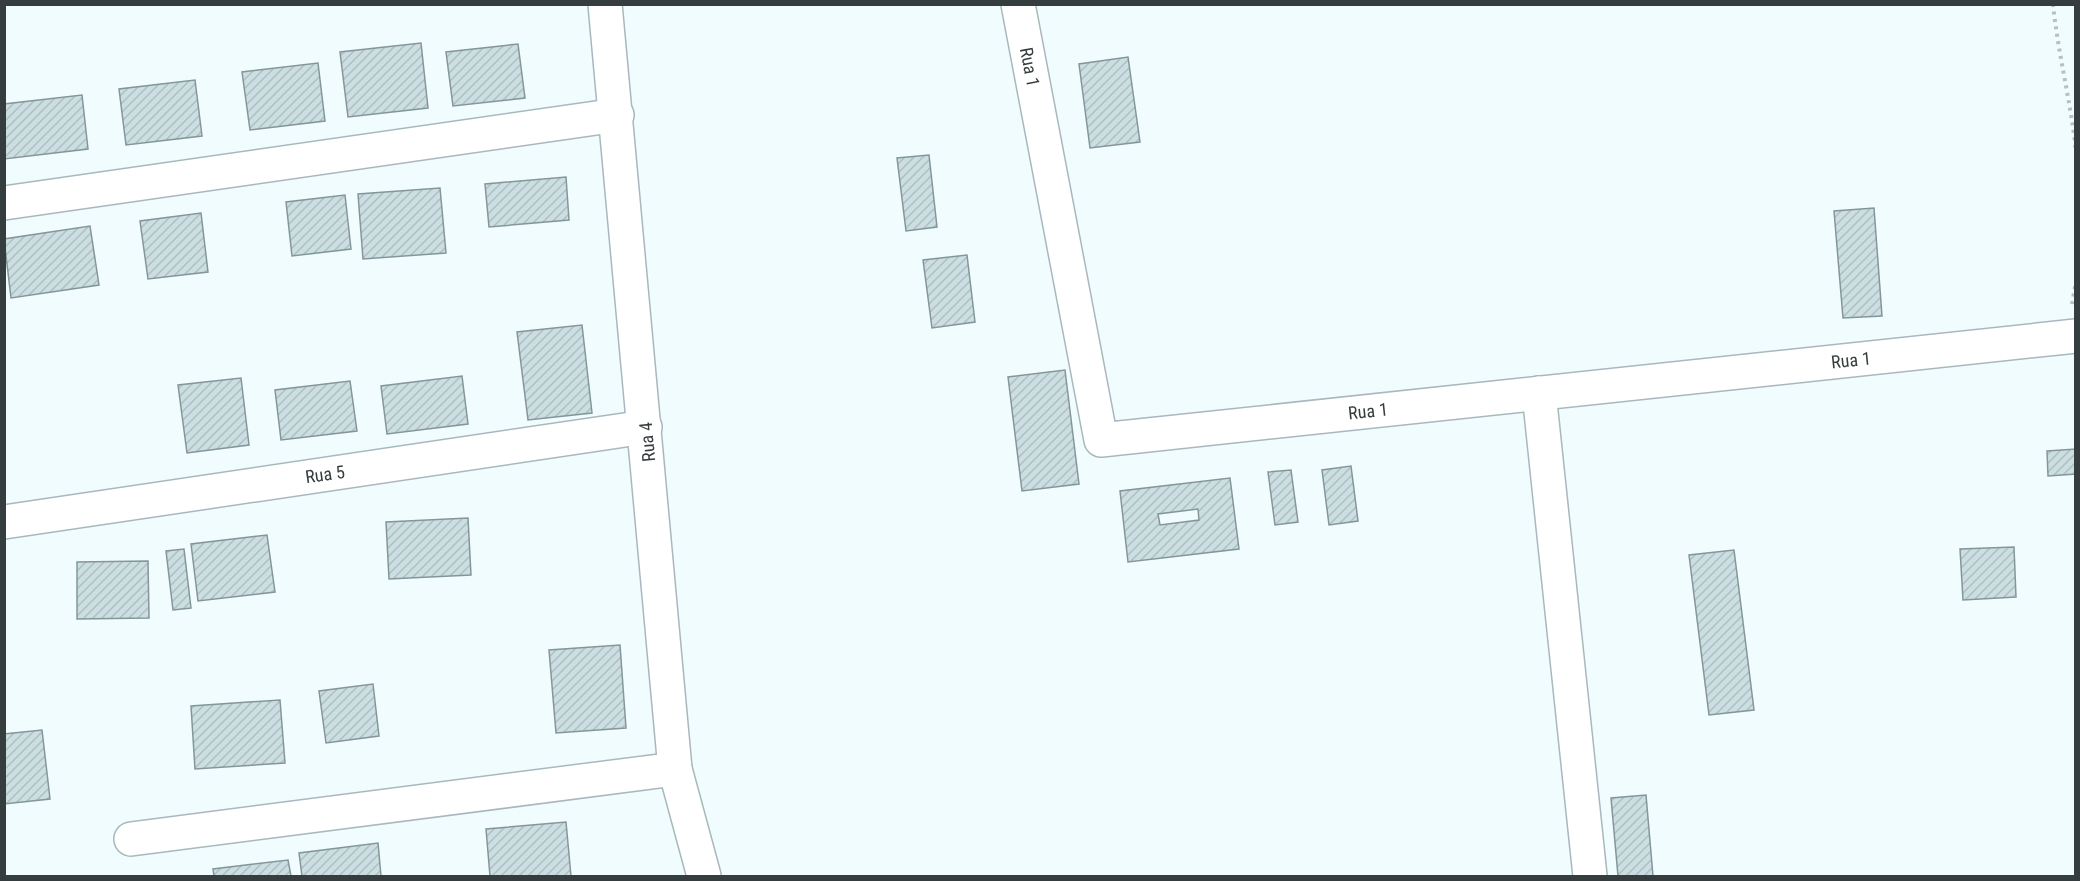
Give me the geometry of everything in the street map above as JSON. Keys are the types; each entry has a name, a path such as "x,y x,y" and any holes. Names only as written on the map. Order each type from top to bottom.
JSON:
{"street":[{"name":"Rua 4","path":"605,4 617,115 675,769 704,876"},
{"name":"Rua 1","path":"1018,4 1101,440 2076,336"},
{"path":"4,202 617,115"},
{"path":"1539,393 1590,876"},
{"name":"Rua 5","path":"4,522 645,427"},
{"path":"131,839 675,769"}],"path":[{"path":"2053,4 2057,47 2072,110 2076,152"}],"building":[{"path":"421,43 428,108 348,117 340,52"},
{"path":"518,44 525,98 453,106 446,52"},
{"path":"1128,57 1140,142 1090,148 1079,64"},
{"path":"318,63 325,121 250,130 242,72"},
{"path":"195,80 202,136 126,145 119,89"},
{"path":"82,95 88,149 4,159 4,104"},
{"path":"929,155 937,227 906,231 897,158"},
{"path":"566,177 569,220 489,227 485,184"},
{"path":"440,188 446,253 363,259 358,194"},
{"path":"345,195 351,249 292,256 286,202"},
{"path":"1874,208 1882,316 1843,318 1834,211"},
{"path":"201,213 208,272 148,279 140,221"},
{"path":"90,226 99,285 11,298 4,239"},
{"path":"967,255 975,322 932,328 923,260"},
{"path":"582,325 592,413 528,420 517,332"},
{"path":"1065,370 1079,484 1022,491 1008,377"},
{"path":"462,376 468,424 387,434 381,386"},
{"path":"241,378 249,445 187,453 178,385"},
{"path":"350,381 357,431 281,440 275,390"},
{"path":"2076,449 2076,474 2048,476 2047,451"},
{"path":"1351,466 1358,521 1329,525 1322,470"},
{"path":"1291,470 1298,522 1275,525 1268,472"},
{"path":"1230,478 1239,549 1128,562 1120,491","holes":["1198,509 1199,520 1160,525 1158,514"]},
{"path":"468,518 471,575 389,579 386,522"},
{"path":"267,535 275,592 198,601 191,544"},
{"path":"2014,547 2016,597 1963,600 1960,549"},
{"path":"184,549 191,608 173,610 166,551"},
{"path":"1734,550 1754,710 1709,715 1689,555"},
{"path":"148,561 149,618 77,619 77,562"},
{"path":"620,645 626,728 556,733 549,650"},
{"path":"373,684 379,736 326,743 319,691"},
{"path":"280,700 285,763 195,769 191,706"},
{"path":"42,730 50,799 4,804 4,734"},
{"path":"1646,795 1653,876 1618,876 1611,798"},
{"path":"566,822 571,876 490,876 486,829"},
{"path":"378,843 381,876 302,876 299,853"},
{"path":"288,860 291,876 214,876 213,869"}]}
